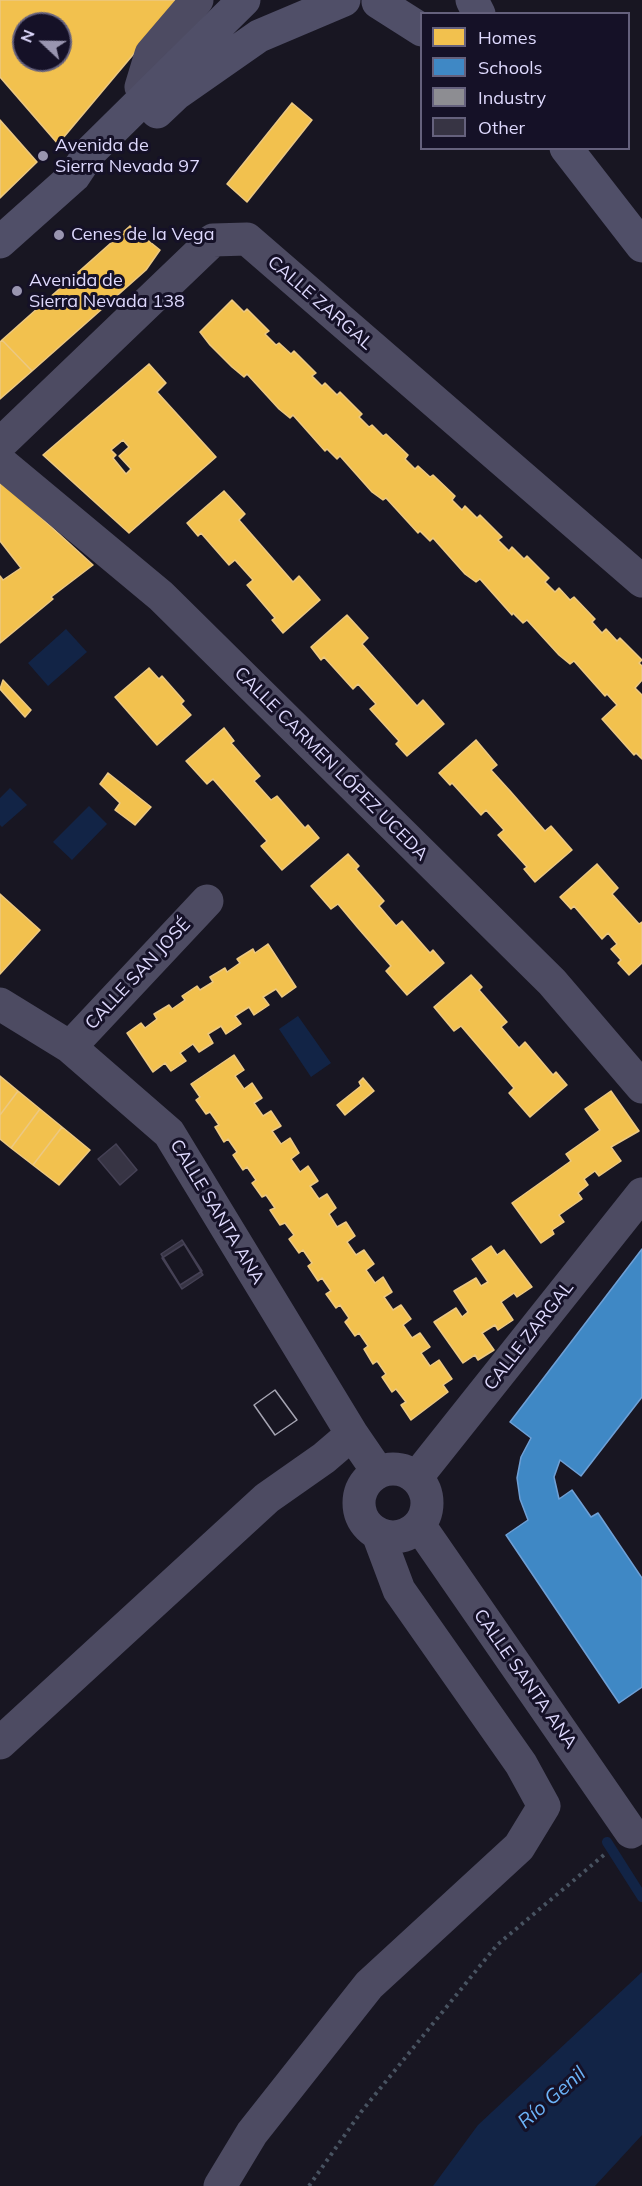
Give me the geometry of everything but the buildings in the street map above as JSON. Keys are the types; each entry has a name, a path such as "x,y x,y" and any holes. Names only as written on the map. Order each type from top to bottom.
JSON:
{"street":[{"path":"146,96 141,87 151,54 197,0"},
{"path":"0,242 74,176 90,152 244,0"},
{"path":"74,176 100,165 176,94 259,36 344,0"},
{"path":"375,1 420,29"},
{"path":"568,150 642,246"},
{"name":"CALLE ZARGAL","path":"0,444 213,240 247,239 642,581"},
{"name":"CALLE CARMEN LÓPEZ UCEDA","path":"0,462 162,596 552,982 642,1087"},
{"name":"CALLE SAN JOSÉ","path":"70,1047 207,901"},
{"name":"CALLE SANTA ANA","path":"0,1004 70,1047 170,1133 352,1434 378,1472"},
{"name":"CALLE ZARGAL","path":"416,1478 642,1194"},
{"path":"0,1743 267,1498 324,1458 352,1434"},
{"path":"389,1468 408,1471 422,1483 428,1501 424,1519 412,1532 395,1538 378,1534 365,1523 359,1506 361,1489 372,1475 378,1472 389,1468"},
{"name":"CALLE SANTA ANA","path":"419,1525 632,1832"},
{"path":"220,2186 252,2133 369,1985 519,1848 544,1806 521,1764 399,1590 378,1534"}],"path":[{"path":"309,2186 361,2112 497,1945 632,1832"}],"water":[{"path":"66,629 87,652 48,686 28,663"},
{"path":"10,788 27,805 2,827 0,825 0,798"},
{"path":"89,806 107,824 72,860 53,842"},
{"path":"298,1016 331,1063 311,1077 279,1029"},
{"name":"Río Genil","path":"642,1972 642,2135 595,2186 433,2186 478,2125"}],"waterway":[{"path":"607,1842 642,1897"}],"place":[{"name":"Avenida de Sierra Nevada 97","path":"43,156"},
{"name":"Cenes de la Vega","path":"59,235"},
{"name":"Avenida de Sierra Nevada 138","path":"17,291"}]}
